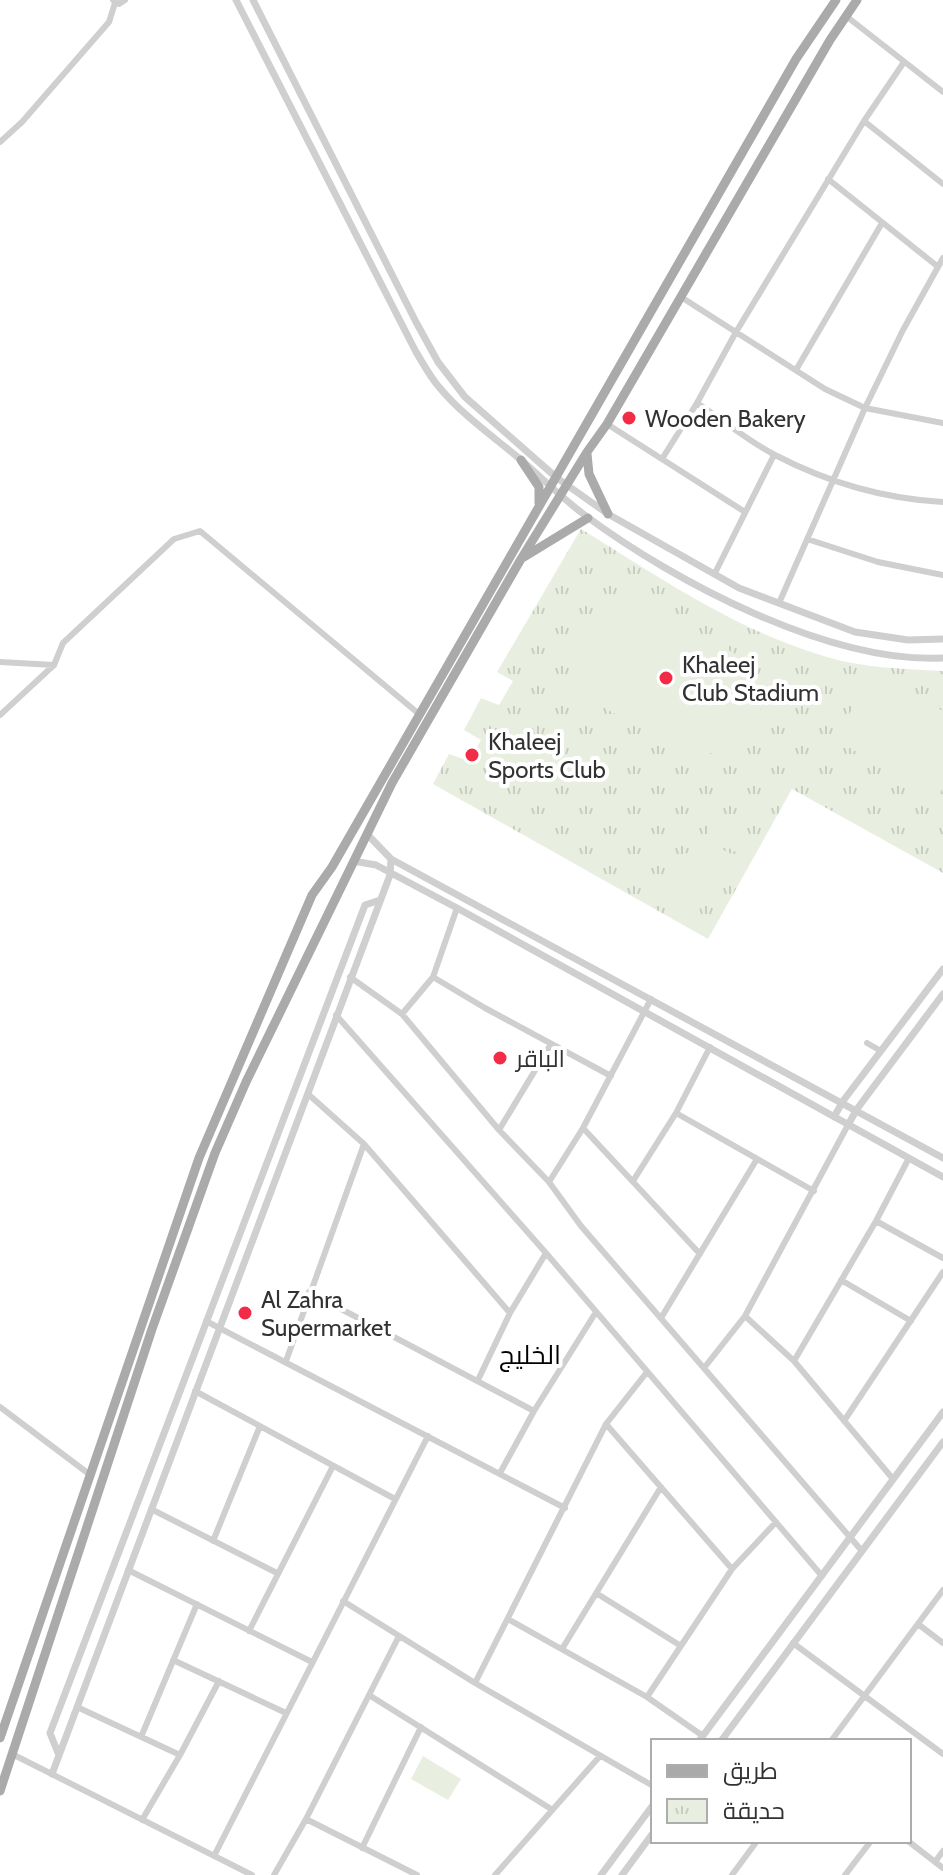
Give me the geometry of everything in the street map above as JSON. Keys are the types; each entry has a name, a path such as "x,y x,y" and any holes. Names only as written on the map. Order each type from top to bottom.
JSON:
{"main road":[{"path":"0,1738 199,1158 312,895 332,867 796,59 836,0"},
{"path":"0,1791 142,1357 215,1153 246,1082 353,861 424,725 521,559 607,424 857,0"},
{"path":"587,452 589,474 608,514"},
{"path":"521,460 539,487 539,507"},
{"path":"521,559 588,518"}],"street":[{"path":"0,142 22,122 109,22 114,1 125,0"},
{"path":"236,0 416,352 439,388 493,439 554,482 569,484 608,514 739,588 855,632 908,640 943,639"},
{"path":"253,0 438,362 465,397 554,482 561,497 657,566 777,623 847,648 925,659 943,658"},
{"path":"846,16 943,92"},
{"path":"662,459 828,179 904,62"},
{"path":"864,121 943,184"},
{"path":"828,179 937,266"},
{"path":"796,370 882,223"},
{"path":"779,603 865,408 943,258"},
{"path":"681,297 825,389 865,408 943,423"},
{"path":"697,403 774,455 831,480 876,493 943,502"},
{"path":"607,424 745,512"},
{"path":"715,573 774,455"},
{"path":"0,715 54,665 63,643 174,539 200,531 419,714"},
{"path":"807,539 878,562 943,575"},
{"path":"0,662 54,665"},
{"path":"368,835 391,859 843,1101 943,1158"},
{"path":"52,1774 390,875 391,859"},
{"path":"353,861 376,865 457,908 943,1177"},
{"path":"58,1753 50,1733 365,905 380,900"},
{"path":"402,1014 433,977 457,908"},
{"path":"834,1117 943,969"},
{"path":"350,977 402,1014 862,1551"},
{"path":"433,977 611,1076"},
{"path":"704,1368 745,1316 857,1109 943,994"},
{"path":"549,1182 583,1128 651,999"},
{"path":"336,1015 546,1253 822,1576"},
{"path":"867,1043 881,1051"},
{"path":"499,1130 551,1044"},
{"path":"633,1181 676,1113 710,1047"},
{"path":"308,1094 364,1144 510,1313"},
{"path":"676,1113 814,1191"},
{"path":"583,1128 700,1254"},
{"path":"286,1361 364,1144"},
{"path":"794,1361 909,1158"},
{"path":"661,1318 757,1159"},
{"path":"876,1221 943,1258"},
{"path":"478,1380 510,1313 546,1253"},
{"path":"844,1421 943,1272"},
{"path":"841,1280 911,1321"},
{"path":"309,1292 534,1411"},
{"path":"500,1473 534,1411 596,1312"},
{"path":"745,1316 794,1361 893,1479"},
{"path":"206,1321 565,1508"},
{"path":"475,1683 606,1424 647,1372"},
{"path":"195,1391 395,1499"},
{"path":"0,1407 89,1474"},
{"path":"508,1619 647,1697 701,1738 943,1412"},
{"path":"606,1424 732,1569"},
{"path":"213,1541 260,1426"},
{"path":"214,1856 428,1436"},
{"path":"722,1739 943,1442"},
{"path":"249,1631 333,1466"},
{"path":"562,1649 661,1487"},
{"path":"151,1509 277,1573"},
{"path":"647,1697 732,1569 776,1522"},
{"path":"128,1570 312,1662"},
{"path":"833,1739 943,1590"},
{"path":"596,1593 681,1646"},
{"path":"343,1601 475,1683 651,1785"},
{"path":"141,1737 197,1604"},
{"path":"918,1624 943,1643"},
{"path":"274,1875 306,1819 399,1636"},
{"path":"793,1643 943,1754"},
{"path":"173,1660 286,1713"},
{"path":"142,1820 219,1681"},
{"path":"369,1695 551,1809"},
{"path":"77,1707 180,1755"},
{"path":"362,1848 421,1727"},
{"path":"12,1754 252,1875"},
{"path":"495,1875 600,1756"},
{"path":"601,1875 651,1808"},
{"path":"306,1819 417,1875"},
{"path":"622,1875 651,1836"},
{"path":"732,1875 756,1843"},
{"path":"845,1875 869,1843"},
{"path":"911,1843 943,1868"},
{"path":"935,1862 943,1851"}],"green space":[{"path":"581,529 730,618 794,646 855,664 943,671 943,873 792,789 708,939 433,784 449,754 469,761 481,740 464,730 481,698 499,705 513,681 497,672"},
{"path":"620,602 644,604 741,657 755,678 761,700 757,723 750,732 735,744 698,759 571,690 575,679 573,649 579,629 592,615"},
{"path":"872,672 943,711 943,787 938,796 835,740"},
{"path":"714,822 743,838 736,852 706,836"},
{"path":"705,840 733,855 725,870 697,855"},
{"path":"684,852 721,872 710,892 673,872"},
{"path":"670,876 707,896 696,916 659,896"},
{"path":"423,1756 461,1779 448,1800 411,1779"}],"place":[{"name":"Wooden Bakery","path":"629,418"},
{"name":"Khaleej Club Stadium","path":"666,678"},
{"name":"Khaleej Sports Club","path":"472,755"},
{"name":"الباقر","path":"500,1058"},
{"name":"Al Zahra Supermarket","path":"245,1313"}],"district":[{"name":"الخليج","path":"530,1355"}]}
